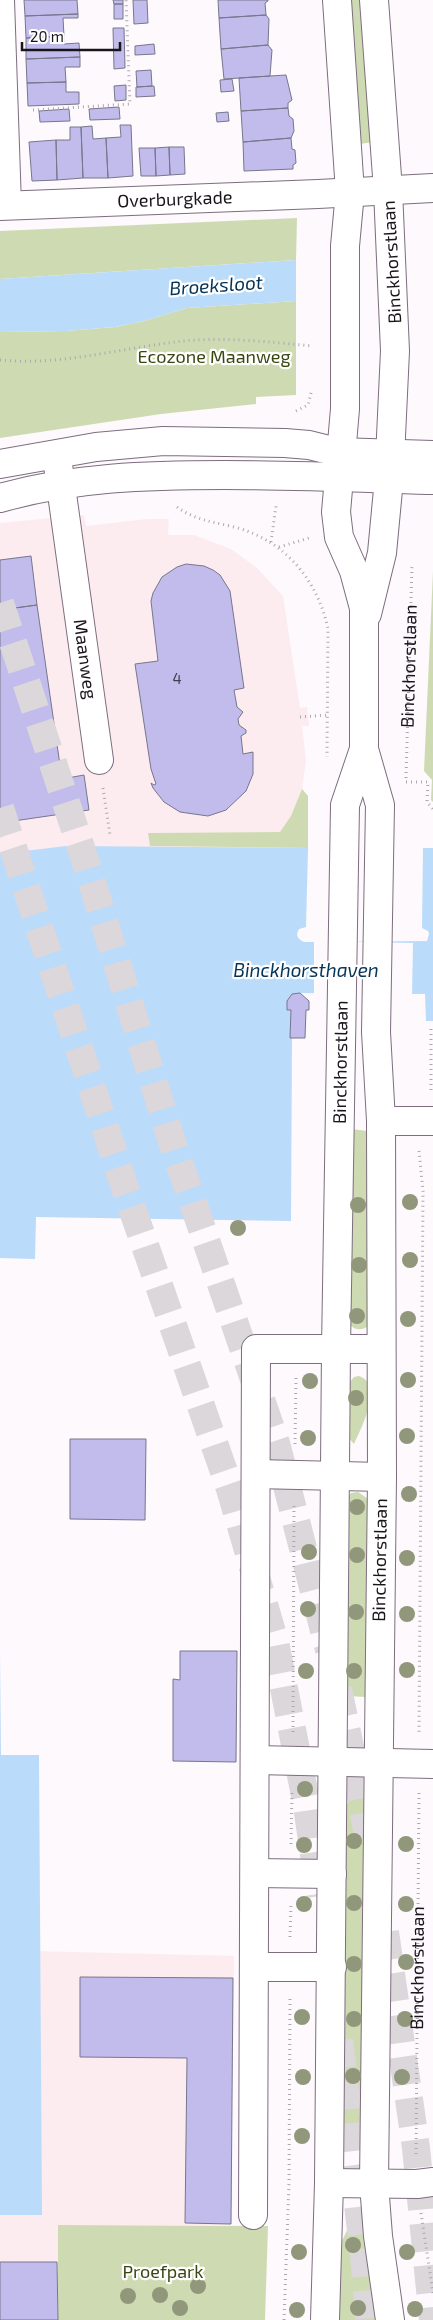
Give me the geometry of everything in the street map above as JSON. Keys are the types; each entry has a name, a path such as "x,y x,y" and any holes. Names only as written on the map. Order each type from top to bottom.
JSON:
{"street":[{"path":"0,0 5,112 3,205"},
{"name":"Binckhorstlaan","path":"337,0 350,192 345,277 345,409 336,512 338,530 360,588 366,626 364,749 380,805 377,1052 382,1121 382,1477 374,2184 378,2236 390,2320"},
{"name":"Binckhorstlaan","path":"366,626 382,553 390,466 395,351 388,190 374,0"},
{"path":"388,190 433,188"},
{"name":"Binckhorstlaan","path":"350,192 388,190"},
{"name":"Overburgkade","path":"3,205 350,192"},
{"path":"0,464 132,443 207,441 310,444 339,465"},
{"path":"131,475 132,443"},
{"name":"Maanweg","path":"57,454 99,760"},
{"path":"0,498 61,483 131,475 339,465 390,466 433,455"},
{"path":"390,466 433,480"},
{"name":"Binckhorstlaan","path":"325,2320 332,1967 336,1348 345,805 364,749"},
{"path":"382,1121 424,1121"},
{"path":"253,2215 256,1349 381,1349"},
{"name":"Binckhorstlaan","path":"256,1474 382,1477"},
{"path":"256,1760 426,1764"},
{"path":"255,1873 332,1874"},
{"path":"255,1966 332,1967"},
{"path":"329,2183 425,2183"}],"path":[{"path":"5,112 130,104 126,0"},
{"path":"0,360 42,360 187,341 239,340 313,346"},
{"path":"172,504 192,517 254,533 279,547 295,562 309,580 323,609 328,639 327,764"},
{"name":"Binckhorstlaan","path":"406,791 413,555"},
{"path":"300,717 328,715"},
{"path":"99,760 110,835"},
{"path":"406,782 428,782 427,802 433,809"},
{"path":"431,1026 431,1082"},
{"name":"Binckhorstlaan","path":"424,1121 425,2183 433,2293"},
{"path":"284,2320 288,2183 295,1384 302,1349"}],"shaded area":[{"path":"84,515 86,526 147,519 169,519 168,535 194,535 231,549 257,568 283,596 300,708 307,707 309,726 302,726 306,761 302,789 308,796 308,848 301,856 0,874 0,523"},
{"path":"33,1951 234,1956 231,2225 58,2225 58,2320 0,2320 0,2208"}],"green space":[{"path":"349,0 365,0 375,142 359,144"},
{"path":"297,218 296,260 0,279 0,231"},
{"name":"Ecozone Maanweg","path":"296,301 296,395 256,397 256,404 161,414 0,438 0,332 66,331 115,327 144,321 187,308"},
{"path":"433,571 433,802 431,800 432,780 424,771"},
{"path":"302,789 308,796 308,848 150,846 148,833 280,832 291,816"},
{"path":"352,1129 367,1131 370,1176 368,1326 361,1329 356,1329 350,1325"},
{"path":"359,1376 366,1381 370,1388 370,1397 365,1418 354,1444 348,1437 349,1383 354,1377"},
{"path":"358,1492 368,1499 367,1697 345,1696 347,1498 351,1493"},
{"path":"360,1777 366,1782 365,2139 341,2139 344,1810"},
{"path":"357,2208 364,2212 381,2320 336,2320 338,2250"},
{"name":"Proefpark","path":"58,2225 268,2226 265,2320 58,2320"}],"water":[{"name":"Broeksloot","path":"296,260 296,274 433,263 433,276 296,288 296,301 187,308 144,321 115,327 66,331 0,332 0,279"},
{"name":"Binckhorsthaven","path":"66,846 308,848 306,927 299,929 297,934 304,942 427,941 428,931 422,928 423,848 433,848 433,1021 426,1021 425,994 296,993 288,999 287,1010 291,1010 292,1038 291,1221 36,1217 35,1259 0,1258 0,854"},
{"path":"0,1652 1,1755 39,1755 42,2215 0,2215"}],"pier":[{"path":"433,262 433,277 296,289 296,273"},
{"path":"314,941 413,943 412,995 314,994"}],"building":[{"path":"24,0 77,0 78,14 25,16"},
{"path":"113,0 123,0 123,4 114,4"},
{"path":"133,0 147,0 148,23 134,24"},
{"path":"218,0 268,0 265,3 266,15 219,18"},
{"path":"114,4 123,4 123,19 114,19"},
{"path":"78,14 78,18 63,18 64,36 26,38 25,16"},
{"path":"266,15 269,19 268,45 221,49 219,18"},
{"path":"113,28 124,28 125,68 114,69"},
{"path":"64,36 64,44 79,43 80,57 26,59 26,38"},
{"path":"154,44 155,54 135,55 135,46"},
{"path":"268,45 272,50 270,76 224,79 221,49"},
{"path":"80,57 80,67 65,67 66,82 27,83 26,59"},
{"path":"151,70 152,86 137,87 136,71"},
{"path":"286,75 292,100 288,103 288,108 241,111 239,78"},
{"path":"232,79 234,91 221,92 220,80"},
{"path":"66,82 66,92 79,92 79,104 28,106 27,83"},
{"path":"126,85 126,100 115,101 114,86"},
{"path":"154,86 155,96 136,97 136,87"},
{"path":"119,107 120,119 90,120 89,109"},
{"path":"288,108 289,116 293,119 294,131 291,138 243,142 241,111"},
{"path":"69,109 70,121 40,122 39,111"},
{"path":"228,112 229,121 217,122 216,113"},
{"path":"120,125 131,125 133,176 108,178 106,138 121,137"},
{"path":"92,126 93,139 106,138 108,178 83,178 81,127"},
{"path":"70,127 81,127 83,178 57,180 56,140 70,140"},
{"path":"291,138 292,149 295,150 296,163 293,165 293,169 244,171 243,142"},
{"path":"56,140 57,180 32,181 29,142"},
{"path":"169,147 184,147 185,174 170,175"},
{"path":"169,147 170,175 156,176 155,148"},
{"path":"139,148 155,148 156,176 141,176"},
{"path":"31,556 37,605 0,610 0,560"},
{"path":"186,564 204,566 213,570 220,575 230,591 244,688 234,690 237,707 243,712 238,719 239,725 246,730 246,733 241,736 243,754 253,752 253,774 246,791 226,810 208,816 180,812 164,802 153,788 151,783 156,784 151,769 135,664 158,661 151,601 153,593 162,577 177,567"},
{"path":"37,605 62,779 84,775 89,810 0,823 0,610"},
{"path":"300,993 309,1001 309,1010 306,1010 305,1038 290,1038 291,1010 287,1010 287,1001 292,994"},
{"path":"70,1439 146,1439 145,1520 70,1519"},
{"path":"180,1651 237,1651 236,1762 173,1761 173,1679 180,1680"},
{"path":"80,1977 233,1978 231,2224 185,2223 187,2058 80,2057"},
{"path":"0,2262 57,2262 58,2320 0,2320"}],"tunnel":[{"path":"0,603 87,866 172,1142 276,1443 329,1650"},
{"path":"0,808 125,1188 230,1489 275,1642 307,1806 320,1896"},
{"path":"338,1689 371,1848"},
{"path":"385,1932 416,2148 433,2320"},
{"path":"339,2040 365,2265 369,2320"}]}
